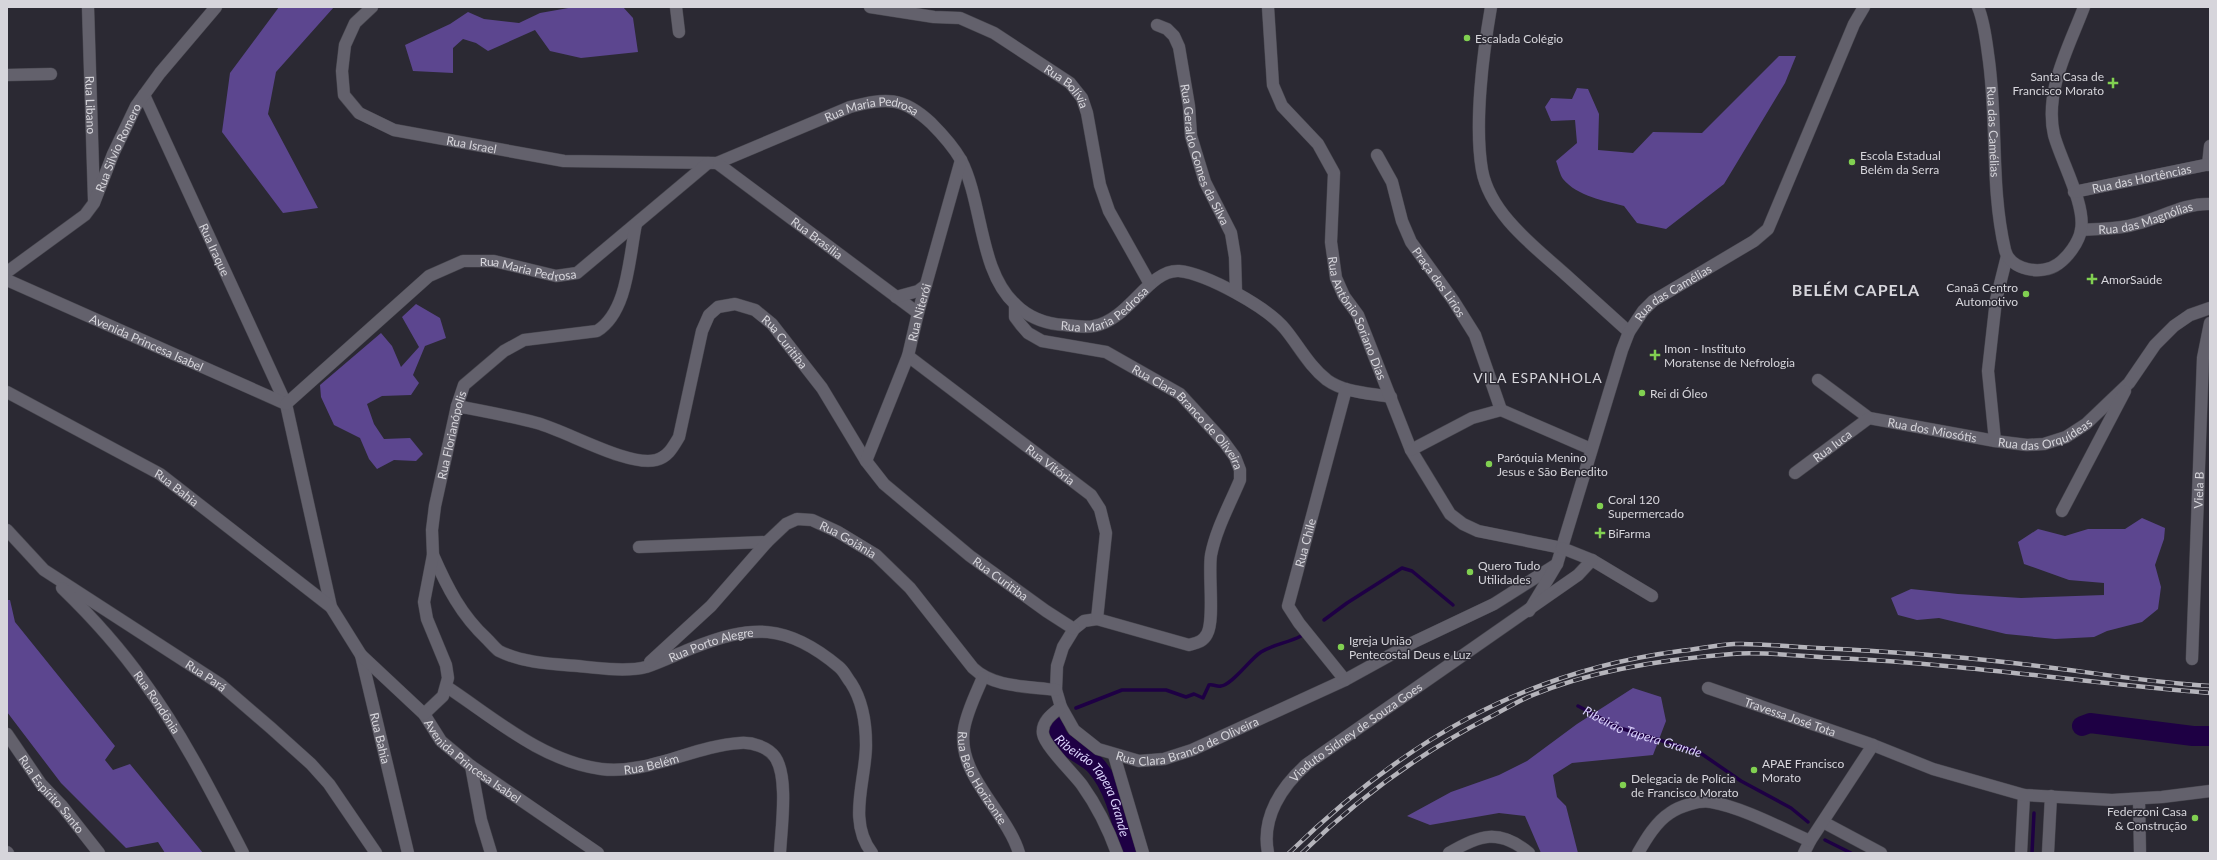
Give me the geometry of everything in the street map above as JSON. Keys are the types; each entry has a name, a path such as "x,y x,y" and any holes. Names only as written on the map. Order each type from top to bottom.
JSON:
{"street":[{"name":"Rua Libano","path":"88,7 94,203"},
{"name":"Rua Silvio Romero","path":"7,272 84,215 94,203 119,142 136,106 160,73 216,7"},
{"name":"Rua Israel","path":"372,7 355,23 345,45 342,71 344,95 359,113 394,130 564,161 713,163"},
{"path":"676,7 679,32"},
{"name":"Rua Bolívia","path":"870,7 934,17 960,18 994,33 1070,83 1082,98 1087,113 1100,185 1109,210 1150,284"},
{"name":"Rua Antônio Soriano Dias","path":"1268,7 1273,85 1282,106 1318,144 1334,173 1331,242 1336,278 1344,296 1358,315 1381,379 1391,397 1411,450 1450,514 1463,524 1478,531 1562,548 1592,560 1652,596"},
{"path":"1491,7 1480,97 1480,138 1482,171 1492,195 1523,236 1629,332"},
{"name":"Rua das Camélias","path":"1529,611 1557,564 1614,371 1629,332 1643,311 1653,301 1754,241 1768,229 1854,24 1864,7"},
{"name":"Rua das Camélias","path":"1978,7 1984,29 1991,72 2000,228 2007,256"},
{"path":"2007,256 2011,262 2028,269 2049,269 2058,264 2070,253 2082,230 2081,210 2054,134 2052,109 2060,65 2084,7"},
{"name":"Rua Geraldo Gomes da Silva","path":"1157,25 1167,29 1174,36 1179,47 1190,106 1191,136 1205,182 1231,233 1235,257 1236,292"},
{"path":"7,75 51,74"},
{"name":"Rua Iraque","path":"144,95 286,404"},
{"name":"Rua Maria Pedrosa","path":"286,404 429,276 463,261 494,261 556,276 577,273 713,163 850,106 883,100 894,100 919,112 943,134 961,160 975,200 983,238 1000,286 1015,304 1029,314 1048,324 1095,326 1113,319 1127,308 1150,284 1168,272 1179,271 1236,292 1272,315 1284,328 1311,365 1328,380 1346,389 1391,397"},
{"path":"2209,164 2210,146"},
{"name":"Praça dos Lirios","path":"1377,155 1392,182 1402,221 1411,242 1453,300 1475,335 1501,410"},
{"name":"Rua Niterói","path":"866,461 908,356 918,313 961,160"},
{"name":"Rua Brasília","path":"713,163 918,313"},
{"name":"Rua das Hortências","path":"2074,192 2209,164"},
{"name":"Rua das Magnólias","path":"2082,230 2120,228 2137,224 2169,212 2210,204"},
{"name":"Rua Florianópolis","path":"447,687 448,678 446,665 427,619 424,602 433,555 432,530 435,506 457,406 464,385 504,351 524,340 597,331 605,326 614,316 621,299 636,224"},
{"name":"Rua das Orquídeas","path":"2007,256 1996,300 1988,371 1995,441 2027,445 2044,444 2066,437 2086,424 2129,382 2155,345 2174,326 2190,315 2210,308"},
{"name":"Avenida Princesa Isabel","path":"7,280 286,404"},
{"path":"896,297 918,291 926,285"},
{"name":"Rua Curitiba","path":"457,406 537,423 561,430 609,451 637,459 656,460 670,453 679,437 702,331 709,315 718,307 735,304 755,310 772,324 822,388 866,461 884,484 938,531 1046,611 1074,629"},
{"name":"Rua Clara Branco de Oliveira","path":"1015,304 1015,317 1028,333 1042,341 1106,352 1180,394 1224,442 1235,457 1240,470 1240,480 1215,538 1211,556 1210,622 1207,634 1200,642 1189,645 1097,619"},
{"name":"Viela B","path":"2192,659 2203,358 2210,323"},
{"name":"Rua Vitória","path":"908,356 1091,495 1100,509 1106,533 1097,619"},
{"path":"1818,380 1869,418"},
{"path":"2062,510 2129,382"},
{"name":"Rua Chile","path":"1345,680 1299,623 1288,606 1346,389"},
{"name":"Rua Bahia","path":"7,392 160,474 330,607 361,654 408,853"},
{"name":"Rua Bahia","path":"286,404 330,607"},
{"path":"1411,450 1472,418 1501,410 1591,449"},
{"name":"Rua dos Miosótis","path":"1869,418 1995,441"},
{"name":"Rua Iuca","path":"1795,473 1869,418"},
{"name":"Rua Goiânia","path":"644,667 711,606 767,542 786,524 797,519 812,520 876,555 910,588 973,668 983,677"},
{"name":"Rua Pará","path":"7,530 44,570 220,684 271,728 311,764 329,784 376,853"},
{"path":"639,547 767,542"},
{"name":"Rua Porto Alegre","path":"433,555 447,588 471,624 498,650 528,661 603,669 644,667 711,640 743,632 769,631 790,635 815,649 841,668 858,693 864,718 866,745 859,798 859,816 862,833 872,853"},
{"name":"Viaduto Sidney de Souza Goes","path":"1268,853 1268,823 1277,798 1290,779 1307,764 1529,611 1578,575 1592,560"},
{"name":"Rua Clara Branco de Oliveira","path":"1074,629 1063,647 1057,666 1056,690 1061,707 1074,730 1098,749 1114,755 1138,761 1164,759 1192,750 1345,680 1414,642 1494,604 1557,564"},
{"name":"Rua Rondônia","path":"44,570 115,644 145,682 170,720 213,794 243,853"},
{"path":"1074,629 1084,621 1097,619"},
{"name":"Avenida Princesa Isabel","path":"361,654 424,714 441,741 471,766 598,853"},
{"path":"983,677 994,681 1056,690"},
{"name":"Rua Belo Horizonte","path":"983,677 964,729 963,747 970,769 1004,822 1018,853"},
{"path":"424,714 443,696 447,687"},
{"name":"Rua Belém","path":"447,687 544,751 572,762 601,769 627,769 741,743 760,746 775,757 781,775 784,793 780,853"},
{"name":"Travessa José Tota","path":"1708,688 1873,745 1933,769 2024,795 2112,800 2139,799 2210,791"},
{"path":"1061,707 1047,719 1043,726 1045,741 1081,784 1100,813 1117,853"},
{"name":"Rua Espírito Santo","path":"7,734 41,784 62,806 99,853"},
{"path":"1638,853 1649,835 1670,813 1690,804 1710,802 1734,809 1808,849 1823,822 1873,745"},
{"path":"1114,755 1143,853"},
{"path":"471,766 482,820 491,853"},
{"path":"2021,853 2024,795"},
{"path":"2048,853 2052,796"},
{"path":"2139,799 2140,853"},
{"path":"1823,822 1881,853"},
{"path":"1449,853 1471,840 1484,836 1497,836 1519,844 1529,853"}],"shaded area":[{"path":"279,7 334,7 276,72 268,114 318,208 283,213 222,132 230,73"},
{"path":"574,7 623,7 633,18 638,52 581,58 550,51 535,30 488,51 476,43 463,39 453,48 453,73 413,71 405,45 450,24 468,12 484,19 519,23 540,13"},
{"path":"1779,56 1796,56 1785,83 1724,184 1666,229 1637,223 1624,206 1583,194 1563,179 1556,161 1577,143 1575,120 1551,121 1545,107 1551,98 1572,99 1577,88 1588,89 1599,114 1598,150 1633,153 1653,132 1702,133"},
{"path":"416,304 440,318 446,338 425,346 413,375 419,383 411,395 382,396 367,404 374,424 384,439 410,438 423,454 416,461 394,460 377,469 369,459 360,438 334,425 321,397 320,385 381,333 392,346 401,367 419,347 402,317"},
{"path":"2142,518 2165,528 2164,539 2155,565 2161,587 2158,609 2142,622 2107,631 2094,637 2055,639 2006,634 1939,618 1917,620 1898,615 1891,598 1911,589 2021,598 2104,595 2104,583 2069,580 2024,564 2018,542 2038,529 2065,536 2088,529 2125,529"},
{"path":"7,600 10,600 15,622 115,746 105,760 113,770 130,764 203,853 165,853 158,842 126,848 61,783 7,712"},
{"path":"1633,688 1661,697 1666,721 1653,755 1572,763 1553,775 1557,797 1566,806 1578,853 1541,853 1525,816 1499,813 1430,825 1407,816 1451,792 1499,775 1527,761 1577,724"}],"waterway":[{"name":"Ribeirão Tapera Grande","path":"1324,620 1347,603 1402,568 1412,571 1453,605"},
{"name":"Ribeirão Tapera Grande","path":"1076,708 1122,690 1166,690 1186,697 1194,694 1203,698 1209,685 1225,685 1236,677 1261,652 1301,636"},
{"name":"Ribeirão Tapera Grande","path":"1578,706 1620,728 1699,752 1741,781 1791,808 1808,822"},
{"name":"Ribeirão Tapera Grande","path":"1057,721 1055,728 1061,741 1090,760 1108,784 1117,806 1129,853"},
{"name":"Ribeirão Tapera Grande","path":"2082,726 2090,723 2193,736 2210,736"},
{"name":"Ribeirão Tapera Grande","path":"2032,853 2034,813"},
{"name":"Ribeirão Tapera Grande","path":"1825,840 1851,853"}],"railway":[{"path":"1289,853 1375,778 1420,746 1467,719 1516,695 1568,676 1622,661 1720,645 1755,644 1957,657 2158,682 2210,686"},
{"path":"1302,853 1368,795 1415,761 1464,731 1516,703 1556,686 1605,672 1631,667 1707,656 1744,653 1771,654 1885,661 1978,669 2210,693"}],"place":[{"name":"Escalada Colégio","path":"1467,38"},
{"name":"Santa Casa de Francisco Morato","path":"2113,83"},
{"name":"Escola Estadual Belém da Serra","path":"1852,162"},
{"name":"AmorSaúde","path":"2092,279"},
{"name":"Canaã Centro Automotivo","path":"2026,294"},
{"name":"Imon - Instituto Moratense de Nefrologia","path":"1655,355"},
{"name":"Rei di Óleo","path":"1642,393"},
{"name":"Paróquia Menino Jesus e São Benedito","path":"1489,464"},
{"name":"Coral 120 Supermercado","path":"1600,506"},
{"name":"BiFarma","path":"1600,533"},
{"name":"Quero Tudo Utilidades","path":"1470,572"},
{"name":"Igreja União Pentecostal Deus e Luz","path":"1341,647"},
{"name":"APAE Francisco Morato","path":"1754,770"},
{"name":"Delegacia de Polícia de Francisco Morato","path":"1623,785"},
{"name":"Federzoni Casa & Construção","path":"2195,818"}],"district":[{"name":"BELÉM CAPELA","path":"1856,289"},
{"name":"VILA ESPANHOLA","path":"1538,377"}]}
